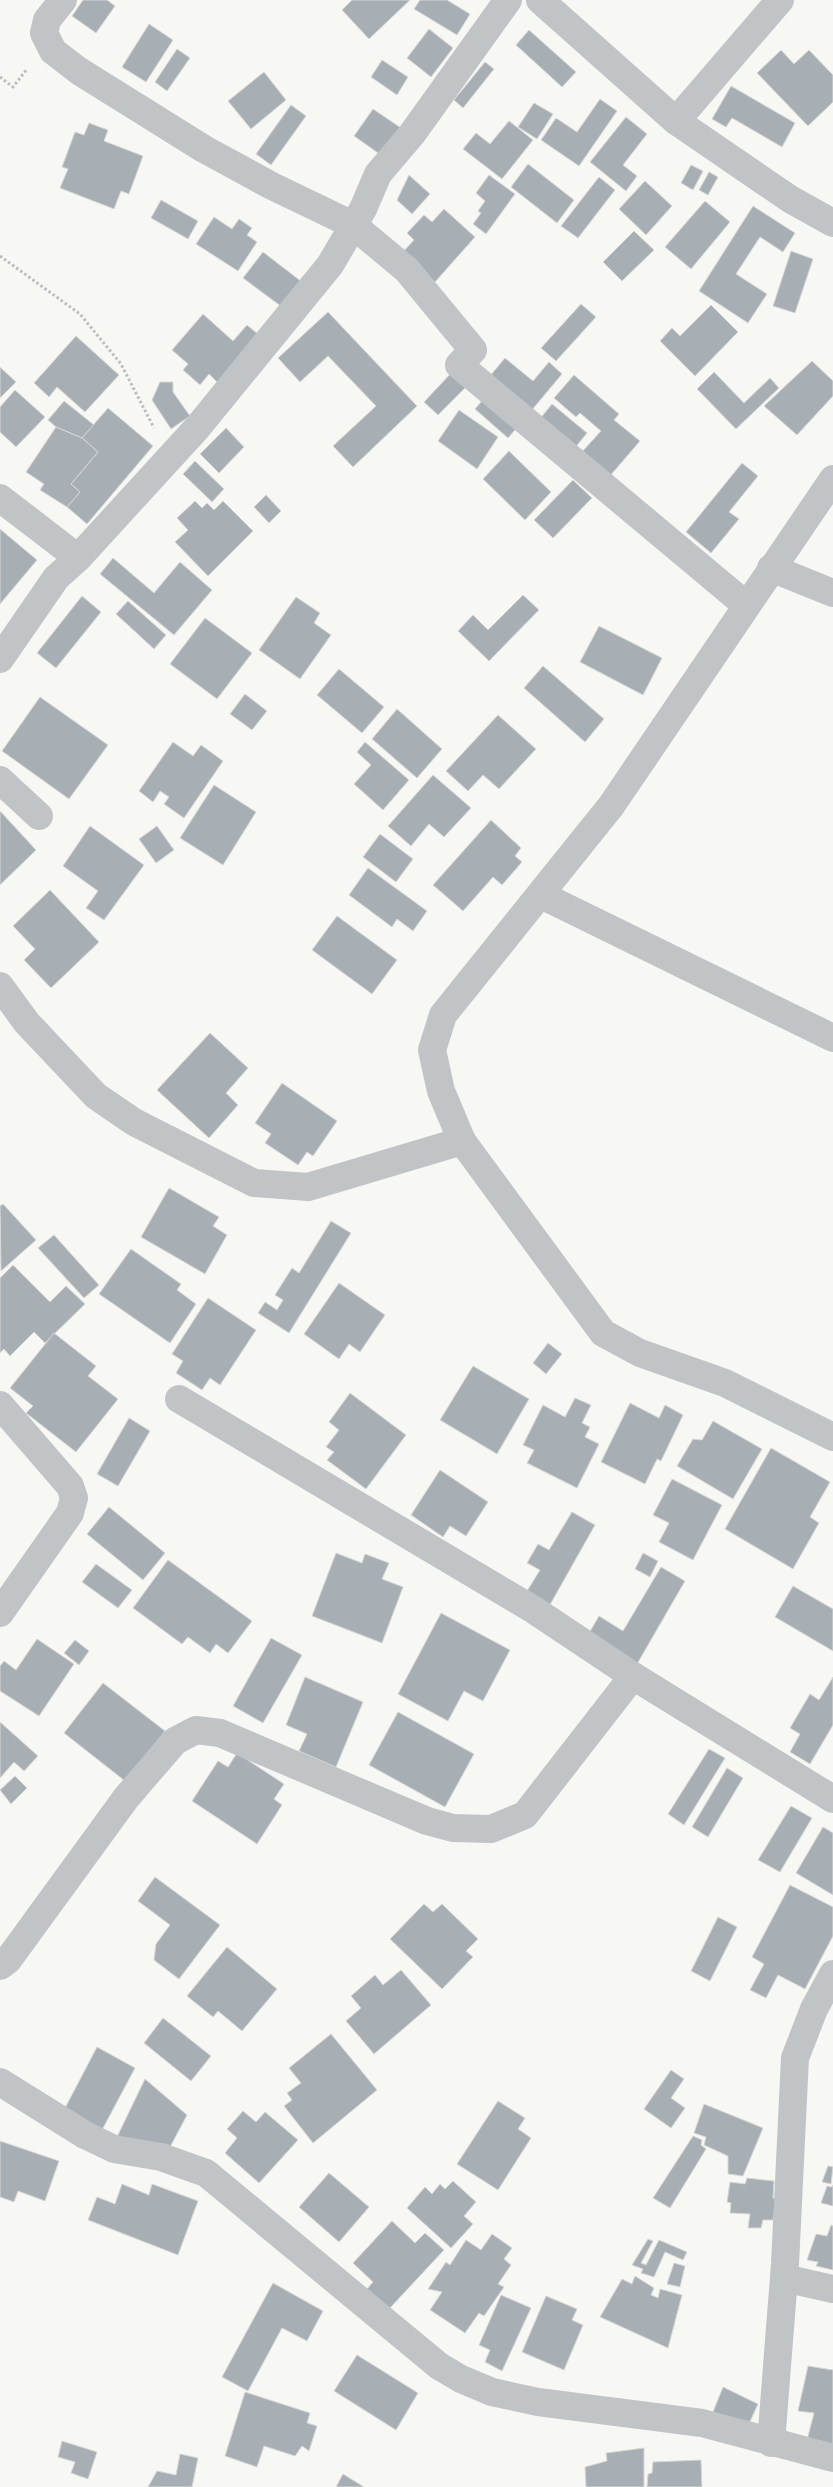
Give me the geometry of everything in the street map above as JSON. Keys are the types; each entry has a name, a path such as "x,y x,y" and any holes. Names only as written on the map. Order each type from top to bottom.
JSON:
{"street":[{"path":"63,0 47,20 44,34 53,51 73,66 221,158 272,186 353,225 407,270 474,350 459,365 746,605"},
{"path":"0,659 56,578 78,558 197,428 330,265 353,225 378,174 412,134 508,0"},
{"path":"540,0 676,121 790,199 833,223"},
{"path":"676,121 780,0"},
{"path":"833,480 771,568 611,806 542,895 443,1015 432,1050 440,1091 462,1141 604,1333 640,1353 725,1383 833,1437"},
{"path":"0,498 78,558"},
{"path":"771,568 833,593"},
{"path":"0,780 39,816"},
{"path":"542,895 833,1038"},
{"path":"0,986 27,1023 96,1096 134,1122 254,1183 308,1187 462,1141"},
{"path":"179,1399 534,1610 633,1676 833,1799"},
{"path":"0,1404 70,1486 74,1498 70,1513 0,1613"},
{"path":"0,1966 8,1960 126,1798 176,1741 196,1730 220,1733 427,1821 454,1828 490,1829 525,1815 633,1676"},
{"path":"771,2443 784,2278 795,2058 814,2010 833,1974"},
{"path":"0,2082 85,2135 114,2149 161,2157 206,2173 439,2366 461,2379 492,2392 538,2402 702,2422 771,2443 833,2458"},
{"path":"784,2278 833,2290"}],"path":[{"path":"0,256 80,314 121,364 170,457"}],"building":[{"path":"83,0 107,0 115,6 96,33 72,16"},
{"path":"352,0 410,0 369,39 342,10"},
{"path":"420,0 447,0 470,14 457,35 414,9"},
{"path":"149,24 173,40 146,82 122,67"},
{"path":"429,29 453,48 431,77 407,58"},
{"path":"529,30 576,72 562,87 516,45"},
{"path":"177,49 190,58 167,91 155,82"},
{"path":"781,50 794,64 809,50 833,75 833,102 808,126 757,73"},
{"path":"382,60 408,77 397,95 371,77"},
{"path":"485,62 494,69 463,108 454,100"},
{"path":"264,72 286,100 251,129 228,101"},
{"path":"731,86 795,123 782,147 732,118 726,127 712,119"},
{"path":"600,99 617,111 579,166 541,140 556,118 577,132"},
{"path":"534,103 553,114 537,139 518,127"},
{"path":"291,105 306,116 271,165 256,154"},
{"path":"373,109 401,128 381,155 354,136"},
{"path":"626,117 647,134 623,165 637,176 626,191 590,162"},
{"path":"509,121 533,140 502,179 463,149 476,133 490,144"},
{"path":"89,123 108,130 104,141 143,156 129,194 121,191 114,209 60,188 68,169 62,167 75,132 84,135"},
{"path":"528,164 574,200 557,223 511,187"},
{"path":"691,165 703,171 693,190 681,183"},
{"path":"709,172 718,177 708,195 699,190"},
{"path":"409,175 430,194 412,214 397,200"},
{"path":"489,175 515,194 486,234 473,224 481,213 478,211 485,201 476,193"},
{"path":"599,177 615,190 578,238 561,226"},
{"path":"645,181 672,206 646,235 619,209"},
{"path":"161,200 198,221 188,239 151,218"},
{"path":"705,201 730,222 691,269 665,247"},
{"path":"753,206 795,233 783,252 760,237 736,274 767,294 748,323 699,291"},
{"path":"444,209 475,237 435,282 402,253 414,240 407,233 424,215 432,222"},
{"path":"214,217 232,229 239,219 252,228 247,235 257,242 238,271 196,244"},
{"path":"634,231 654,250 622,281 603,262"},
{"path":"791,251 813,259 795,313 773,306"},
{"path":"263,252 302,282 282,307 243,278"},
{"path":"581,304 596,317 556,361 541,348"},
{"path":"711,305 738,332 695,376 660,341 672,328 680,336"},
{"path":"328,312 417,406 353,467 333,446 376,406 328,356 300,382 278,358"},
{"path":"203,314 233,341 247,325 259,335 218,383 209,374 200,385 183,370 188,364 172,350"},
{"path":"76,336 119,375 85,412 57,387 49,397 34,383"},
{"path":"505,358 533,381 549,362 562,374 531,411 490,376"},
{"path":"812,361 833,381 833,396 797,435 764,406"},
{"path":"0,367 16,382 0,398"},
{"path":"454,370 469,384 438,415 424,402"},
{"path":"714,372 744,403 770,378 779,388 736,429 697,389"},
{"path":"574,375 619,414 614,420 640,441 609,477 581,453 601,431 580,413 576,417 554,398"},
{"path":"160,382 173,382 173,392 190,416 171,429 152,400"},
{"path":"15,390 45,417 16,447 0,432 0,407"},
{"path":"487,395 520,424 508,438 475,409"},
{"path":"64,401 94,425 82,438 56,427 48,420"},
{"path":"552,404 587,433 574,449 539,420"},
{"path":"108,408 153,446 87,524 67,507 80,492 71,484 98,452 82,438"},
{"path":"459,410 498,437 477,469 438,441"},
{"path":"56,427 82,438 98,452 71,484 80,492 67,507 40,490 44,484 26,472"},
{"path":"226,428 244,447 219,473 200,454"},
{"path":"509,451 551,492 525,520 483,479"},
{"path":"195,461 224,489 212,502 183,474"},
{"path":"742,463 758,476 729,512 739,519 711,553 686,532"},
{"path":"573,480 592,498 553,538 534,520"},
{"path":"266,495 281,511 269,523 254,507"},
{"path":"195,501 202,508 207,503 214,510 223,501 253,531 208,576 175,542 188,530 177,518"},
{"path":"0,529 37,560 0,604"},
{"path":"113,558 154,593 180,562 212,590 174,635 100,574"},
{"path":"523,595 539,610 489,661 458,631 473,615 488,630"},
{"path":"82,596 101,612 56,668 37,653"},
{"path":"296,597 320,613 314,623 331,635 300,679 259,650"},
{"path":"128,601 166,635 154,649 116,614"},
{"path":"205,618 252,653 217,699 170,664"},
{"path":"599,626 662,658 643,695 580,662"},
{"path":"543,666 604,719 585,742 524,688"},
{"path":"339,669 384,707 362,733 317,695"},
{"path":"245,694 267,711 252,730 230,714"},
{"path":"40,697 108,745 69,799 2,751"},
{"path":"397,709 442,749 417,778 372,739"},
{"path":"498,715 536,749 499,789 483,775 468,791 446,771"},
{"path":"173,742 193,756 201,745 223,761 184,818 164,804 169,797 160,791 153,802 139,791"},
{"path":"365,742 409,780 383,810 354,784 371,765 357,752"},
{"path":"433,775 471,808 444,837 429,824 411,846 388,826"},
{"path":"214,785 256,812 223,865 180,838"},
{"path":"0,811 36,850 0,885"},
{"path":"491,820 521,848 515,856 522,862 502,885 493,877 463,911 433,885"},
{"path":"90,826 144,865 104,920 86,908 98,891 63,866"},
{"path":"157,826 174,850 156,863 139,839"},
{"path":"380,834 413,859 396,882 363,857"},
{"path":"368,868 427,911 413,931 397,919 392,927 349,895"},
{"path":"50,890 99,942 51,988 24,960 35,949 13,926"},
{"path":"337,916 397,960 372,994 312,950"},
{"path":"210,1033 248,1068 226,1093 238,1105 209,1138 157,1090"},
{"path":"282,1083 337,1121 313,1156 307,1152 298,1165 265,1143 271,1134 255,1123"},
{"path":"169,1188 219,1217 213,1226 227,1235 205,1274 141,1237"},
{"path":"3,1204 36,1240 1,1271 0,1206"},
{"path":"331,1221 351,1233 289,1333 258,1313 265,1302 277,1310 283,1300 275,1295 292,1268 299,1273"},
{"path":"54,1235 99,1285 84,1298 38,1248"},
{"path":"131,1249 181,1284 177,1290 196,1304 170,1343 99,1294"},
{"path":"13,1265 50,1302 66,1286 85,1304 45,1343 34,1332 10,1356 4,1349 0,1353 0,1278"},
{"path":"339,1283 385,1315 360,1352 349,1344 339,1359 304,1334"},
{"path":"208,1298 256,1330 220,1385 210,1378 202,1390 176,1373 183,1361 172,1354"},
{"path":"54,1333 96,1366 88,1376 118,1399 76,1452 26,1413 33,1406 10,1388"},
{"path":"548,1343 562,1354 546,1374 533,1363"},
{"path":"473,1366 529,1399 497,1454 440,1420"},
{"path":"350,1393 406,1435 366,1489 327,1460 334,1452 326,1447 339,1430 329,1422"},
{"path":"575,1398 591,1405 582,1423 590,1427 585,1437 599,1444 577,1488 527,1463 534,1450 523,1445 543,1405 565,1417"},
{"path":"630,1403 659,1418 665,1405 683,1415 661,1461 657,1459 645,1484 601,1462"},
{"path":"129,1418 150,1431 118,1486 97,1474"},
{"path":"713,1421 762,1449 733,1499 677,1466 693,1439 702,1440"},
{"path":"771,1448 830,1482 810,1517 819,1523 793,1569 725,1529"},
{"path":"440,1470 488,1502 466,1536 450,1526 443,1537 411,1515"},
{"path":"672,1479 722,1505 693,1560 659,1542 669,1523 653,1515"},
{"path":"109,1507 165,1553 143,1580 87,1534"},
{"path":"572,1512 595,1525 547,1610 524,1596 540,1570 527,1563 538,1544 549,1550"},
{"path":"336,1553 362,1563 365,1554 389,1563 382,1579 403,1587 382,1643 312,1616"},
{"path":"643,1553 658,1561 650,1577 635,1569"},
{"path":"168,1560 252,1621 228,1653 216,1644 210,1653 188,1637 182,1644 133,1608"},
{"path":"96,1564 132,1590 118,1608 82,1582"},
{"path":"661,1567 685,1581 637,1664 588,1635 599,1616 623,1631"},
{"path":"793,1586 833,1609 833,1651 775,1617"},
{"path":"441,1613 510,1650 483,1701 464,1691 448,1721 398,1694"},
{"path":"271,1638 302,1655 263,1723 233,1706"},
{"path":"37,1639 74,1664 39,1716 0,1691 0,1666 4,1661 16,1670"},
{"path":"75,1640 89,1651 79,1665 64,1653"},
{"path":"305,1677 363,1702 336,1767 299,1751 307,1734 286,1725"},
{"path":"833,1677 833,1725 810,1764 790,1752 800,1734 790,1728 810,1694 819,1700"},
{"path":"103,1683 165,1731 125,1781 64,1733"},
{"path":"398,1712 474,1754 445,1807 369,1765"},
{"path":"0,1722 38,1756 24,1771 14,1762 0,1778"},
{"path":"709,1749 725,1758 684,1825 668,1814"},
{"path":"237,1753 284,1784 274,1799 282,1805 257,1844 192,1801 218,1761 228,1767"},
{"path":"727,1768 743,1778 708,1837 692,1827"},
{"path":"15,1776 27,1788 11,1804 0,1790"},
{"path":"791,1806 812,1818 780,1872 758,1860"},
{"path":"823,1827 833,1833 833,1895 796,1873"},
{"path":"155,1877 220,1925 179,1979 154,1960 156,1944 170,1925 138,1901"},
{"path":"790,1885 833,1907 833,1936 805,1989 778,1975 766,1998 750,1990 764,1964 752,1957"},
{"path":"424,1904 433,1912 442,1904 478,1939 466,1951 473,1957 442,1989 390,1939"},
{"path":"718,1917 737,1927 710,1981 691,1971"},
{"path":"227,1947 277,1989 242,2031 218,2011 213,2017 187,1996"},
{"path":"401,1970 431,2005 374,2054 346,2021 361,2008 351,1996 375,1975 383,1985"},
{"path":"163,2018 211,2056 191,2081 144,2043"},
{"path":"331,2034 377,2090 313,2143 284,2106 292,2100 287,2093 301,2083 289,2068"},
{"path":"97,2047 135,2068 102,2130 64,2110"},
{"path":"671,2070 684,2079 671,2098 685,2108 671,2128 644,2109"},
{"path":"145,2079 187,2115 170,2147 117,2137"},
{"path":"498,2101 525,2118 518,2129 531,2138 498,2190 457,2164"},
{"path":"704,2104 763,2128 743,2176 728,2174 728,2156 704,2145 706,2137 694,2133"},
{"path":"243,2111 256,2122 265,2112 298,2140 259,2183 225,2153 237,2138 227,2129"},
{"path":"693,2136 702,2140 701,2145 706,2149 670,2208 653,2198"},
{"path":"0,2141 59,2161 45,2201 18,2191 14,2202 0,2197"},
{"path":"828,2166 833,2167 831,2184 822,2182"},
{"path":"329,2173 369,2207 339,2242 299,2207"},
{"path":"747,2178 774,2181 773,2198 777,2199 773,2220 763,2220 761,2228 748,2228 750,2214 730,2213 731,2203 727,2202 730,2182 745,2184"},
{"path":"453,2181 476,2202 464,2216 473,2224 451,2248 407,2208 425,2187 432,2194 440,2184 445,2189"},
{"path":"122,2184 149,2195 152,2184 198,2201 178,2255 88,2220 97,2197 115,2204"},
{"path":"833,2185 833,2206 821,2203 827,2186 832,2187"},
{"path":"392,2221 415,2243 425,2233 444,2250 389,2309 367,2289 373,2282 353,2263"},
{"path":"831,2225 833,2226 833,2270 816,2266 818,2262 807,2260 816,2234 827,2236"},
{"path":"492,2234 512,2248 504,2259 511,2265 498,2284 504,2287 484,2316 479,2313 465,2333 430,2310 442,2292 428,2289 446,2262 450,2265 466,2240 481,2250"},
{"path":"648,2239 653,2241 641,2263 646,2265 659,2240 687,2252 683,2260 665,2252 654,2277 641,2273 643,2269 632,2265"},
{"path":"674,2263 685,2266 680,2287 667,2284"},
{"path":"635,2276 654,2288 651,2295 658,2298 660,2289 682,2295 668,2348 600,2317 622,2279 632,2284"},
{"path":"273,2283 323,2311 307,2341 282,2328 248,2391 222,2377"},
{"path":"501,2295 531,2308 502,2371 485,2362 490,2350 479,2345"},
{"path":"546,2296 577,2309 572,2320 583,2325 564,2370 522,2352"},
{"path":"357,2355 418,2393 396,2430 334,2391"},
{"path":"808,2366 833,2370 833,2447 806,2444 814,2413 798,2411"},
{"path":"723,2387 758,2404 748,2426 713,2412"},
{"path":"245,2392 310,2413 307,2423 317,2426 309,2451 302,2446 295,2456 264,2446 257,2467 225,2456"},
{"path":"62,2441 97,2452 88,2479 71,2473 75,2462 58,2457"},
{"path":"644,2448 644,2487 586,2487 585,2467 607,2461 606,2453"},
{"path":"180,2454 198,2458 192,2487 148,2487 157,2471 176,2475"},
{"path":"701,2460 702,2487 647,2487 648,2474 652,2473 653,2462"},
{"path":"343,2474 364,2487 336,2487"}]}
